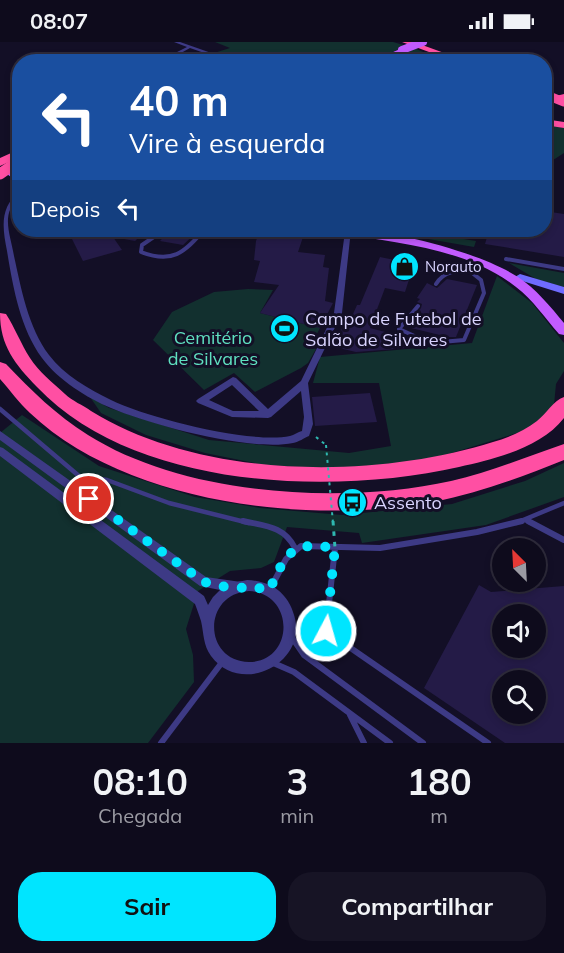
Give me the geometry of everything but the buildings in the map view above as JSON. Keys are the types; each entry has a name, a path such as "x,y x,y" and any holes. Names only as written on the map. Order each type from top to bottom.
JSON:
{"highway":[{"path":"406,42 447,54"},
{"path":"422,42 453,54"},
{"path":"402,46 426,54"},
{"path":"0,318 20,358 46,388 82,416 137,444 198,467 231,475 264,480 340,483 418,477 486,461 564,428"},
{"path":"0,368 16,389 44,415 79,439 167,480 226,494 299,501 353,503 417,496 448,490 518,470 564,452"},
{"path":"137,444 228,467 251,470 316,475 369,473 434,464 498,447 529,435 548,424 564,404"},
{"path":"123,461 228,484 289,491 339,493 423,486 493,469 564,441"}],"main road":[{"path":"388,54 402,46 422,42"},
{"path":"389,237 431,247 481,263 505,274 526,289 564,331"},
{"path":"399,237 434,243 502,267 520,277 548,300 564,320"},
{"path":"520,277 564,291"}],"street":[{"path":"176,42 208,54"},
{"path":"180,54 179,52 188,48"},
{"path":"12,200 8,203 4,216 21,299 43,354 54,367 79,384 115,406 205,434 259,440 293,440 306,433 310,425 304,383"},
{"path":"268,415 233,380 201,401 232,414 268,415 304,383 338,313 347,248 346,237"},
{"path":"347,248 356,237"},
{"path":"0,435 204,582 238,588 249,586 269,591 280,598 287,609 290,634 286,645 271,662 259,667 246,669 223,661 213,651 208,638 208,624 212,611 219,600 238,588"},
{"path":"0,451 200,600 208,624"}],"lane":[{"path":"154,237 142,245 141,252 157,258 172,257 187,250 198,237"},
{"path":"506,259 564,269"},
{"path":"471,272 481,263"},
{"path":"418,306 399,329 430,343 464,340 484,293 484,285 480,277 460,270 439,278 436,284"},
{"path":"0,409 79,476 106,480 169,503 276,529 289,537 295,548"},
{"path":"269,591 280,567 295,548 312,544 335,548 380,548 477,532 526,520 564,503"},
{"path":"526,520 564,540"},
{"path":"335,548 326,631 488,743"},
{"path":"290,634 304,655 423,743"},
{"path":"161,743 223,661"},
{"path":"271,662 294,672 390,743"},
{"path":"349,712 364,743"}],"path":[{"path":"326,445 335,548"}],"green space":[{"path":"215,42 393,42 407,46 388,54 214,53 230,48"},
{"path":"414,48 428,54 399,54"},
{"path":"552,126 564,128 564,153 552,161"},
{"path":"417,237 451,237 476,241 474,247"},
{"path":"509,263 564,273 564,287 536,279"},
{"path":"497,276 532,303 564,343 564,371 556,384 554,405 544,420 517,433 445,455 387,466 319,468 264,465 205,453 146,435 101,413 90,397 109,408 209,440 349,453 391,446 379,383 313,383 320,357 472,343"},
{"name":"Cemitério de Silvares","path":"248,289 273,290 260,313 320,328 310,347 316,349 308,363 301,368 255,392 234,373 204,390 153,340 172,312 214,292"},
{"path":"22,415 99,466 195,497 260,508 342,515 452,504 525,481 564,463 564,497 486,525 362,543 359,533 287,527 274,562 261,568 230,571 198,591 186,629 193,655 194,682 148,743 0,743 0,433"}],"place":[{"name":"Norauto","path":"404,267"},
{"name":"Campo de Futebol de Salão de Silvares","path":"284,329"},
{"name":"Assento","path":"353,503"}],"route":[{"path":"89,499 204,582 216,585 238,588 260,587 269,591 280,567 295,548 312,544 335,548 326,631"}]}
